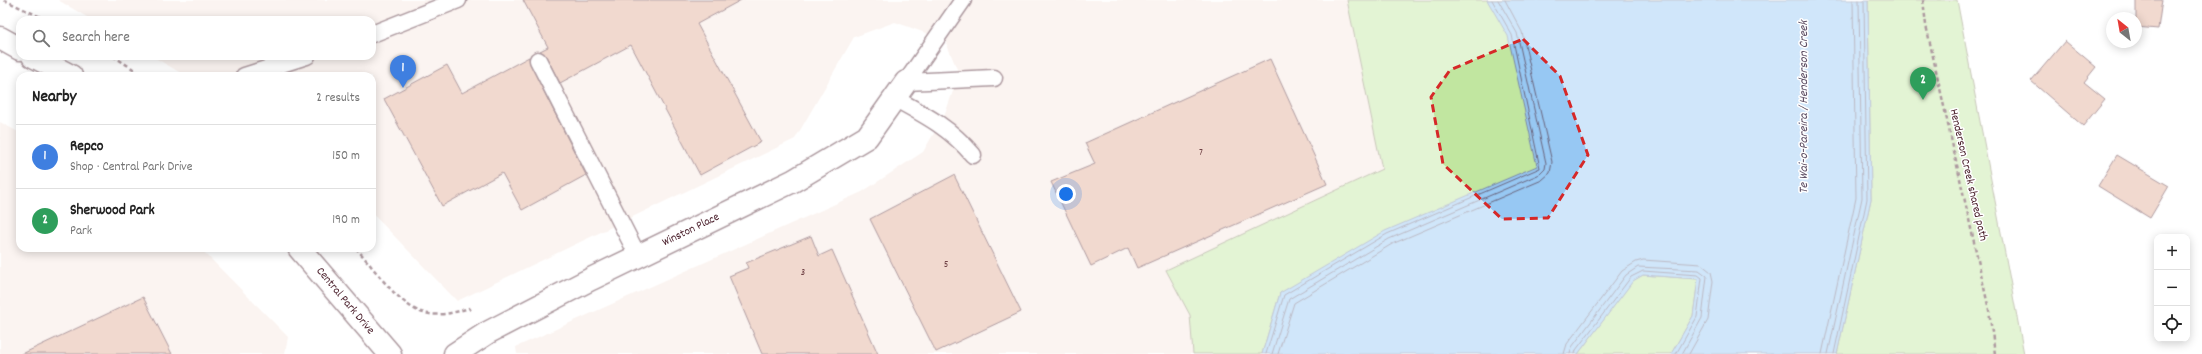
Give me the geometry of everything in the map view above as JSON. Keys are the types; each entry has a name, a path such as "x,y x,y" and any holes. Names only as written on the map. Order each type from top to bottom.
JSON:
{"street":[{"path":"0,38 16,47"},
{"path":"40,60 63,72"},
{"name":"Winston Place","path":"455,354 487,333 638,256 793,181 867,137 900,90"},
{"name":"Central Park Drive","path":"302,252 390,354"}],"lane":[{"path":"376,32 458,0"},
{"path":"900,90 963,0"},
{"path":"257,72 294,60"},
{"path":"538,60 638,256"},
{"path":"900,90 994,78"},
{"path":"900,90 958,138 972,155"}],"path":[{"path":"4,0 38,16"},
{"name":"Henderson Creek shared path","path":"1923,0 1930,41 1989,310 1995,354"},
{"path":"119,60 138,72"},
{"path":"360,252 399,297 419,311 452,313 470,308"}],"highlighted area":[{"path":"1523,39 1560,76 1588,155 1548,218 1502,219 1443,164 1431,97 1450,70"}],"shaded area":[{"path":"58,0 1347,0 1382,169 1166,270 1190,315 1193,354 517,354 516,347 862,192 923,152 945,114 959,74 945,40 895,22 854,37 795,139 457,301 376,217 376,72 179,72 159,60 376,60 376,16 85,16"},
{"path":"0,122 16,131 16,252 204,252 288,337 285,354 0,354"}],"green space":[{"path":"1347,0 1718,0 1723,105 1280,293 1262,354 1193,354 1190,315 1166,270 1382,169"},
{"path":"1868,0 1957,0 2024,354 1837,354 1871,199"},
{"path":"1643,275 1698,279 1693,316 1671,354 1578,354 1633,280"}],"water":[{"name":"Te Wai-o-Pareira / Henderson Creek","path":"1487,0 1868,0 1871,199 1837,354 1671,354 1693,316 1698,279 1643,275 1633,281 1578,354 1262,354 1280,293 1385,231 1537,166 1508,36"}],"building":[{"path":"523,0 741,0 697,24 761,142 700,175 631,45 560,83 546,56 540,51 548,47"},
{"path":"2136,0 2162,0 2158,29 2142,28 2142,12 2136,12"},
{"path":"2065,41 2096,67 2084,82 2105,99 2083,126 2031,81"},
{"path":"529,57 530,64 586,175 522,210 502,173 442,206 384,99 447,65 462,93"},
{"path":"1270,59 1327,184 1137,268 1128,248 1091,266 1051,182 1095,164 1085,143"},
{"path":"2117,155 2169,186 2150,218 2098,186"},
{"path":"954,175 1021,312 936,352 870,219"},
{"path":"811,236 819,256 832,250 878,354 762,354 729,276 748,268 746,263"},
{"path":"143,297 172,354 22,354"}],"place":[{"name":"Repco","path":"403,88"},
{"name":"Sherwood Park","path":"1923,100"}]}
